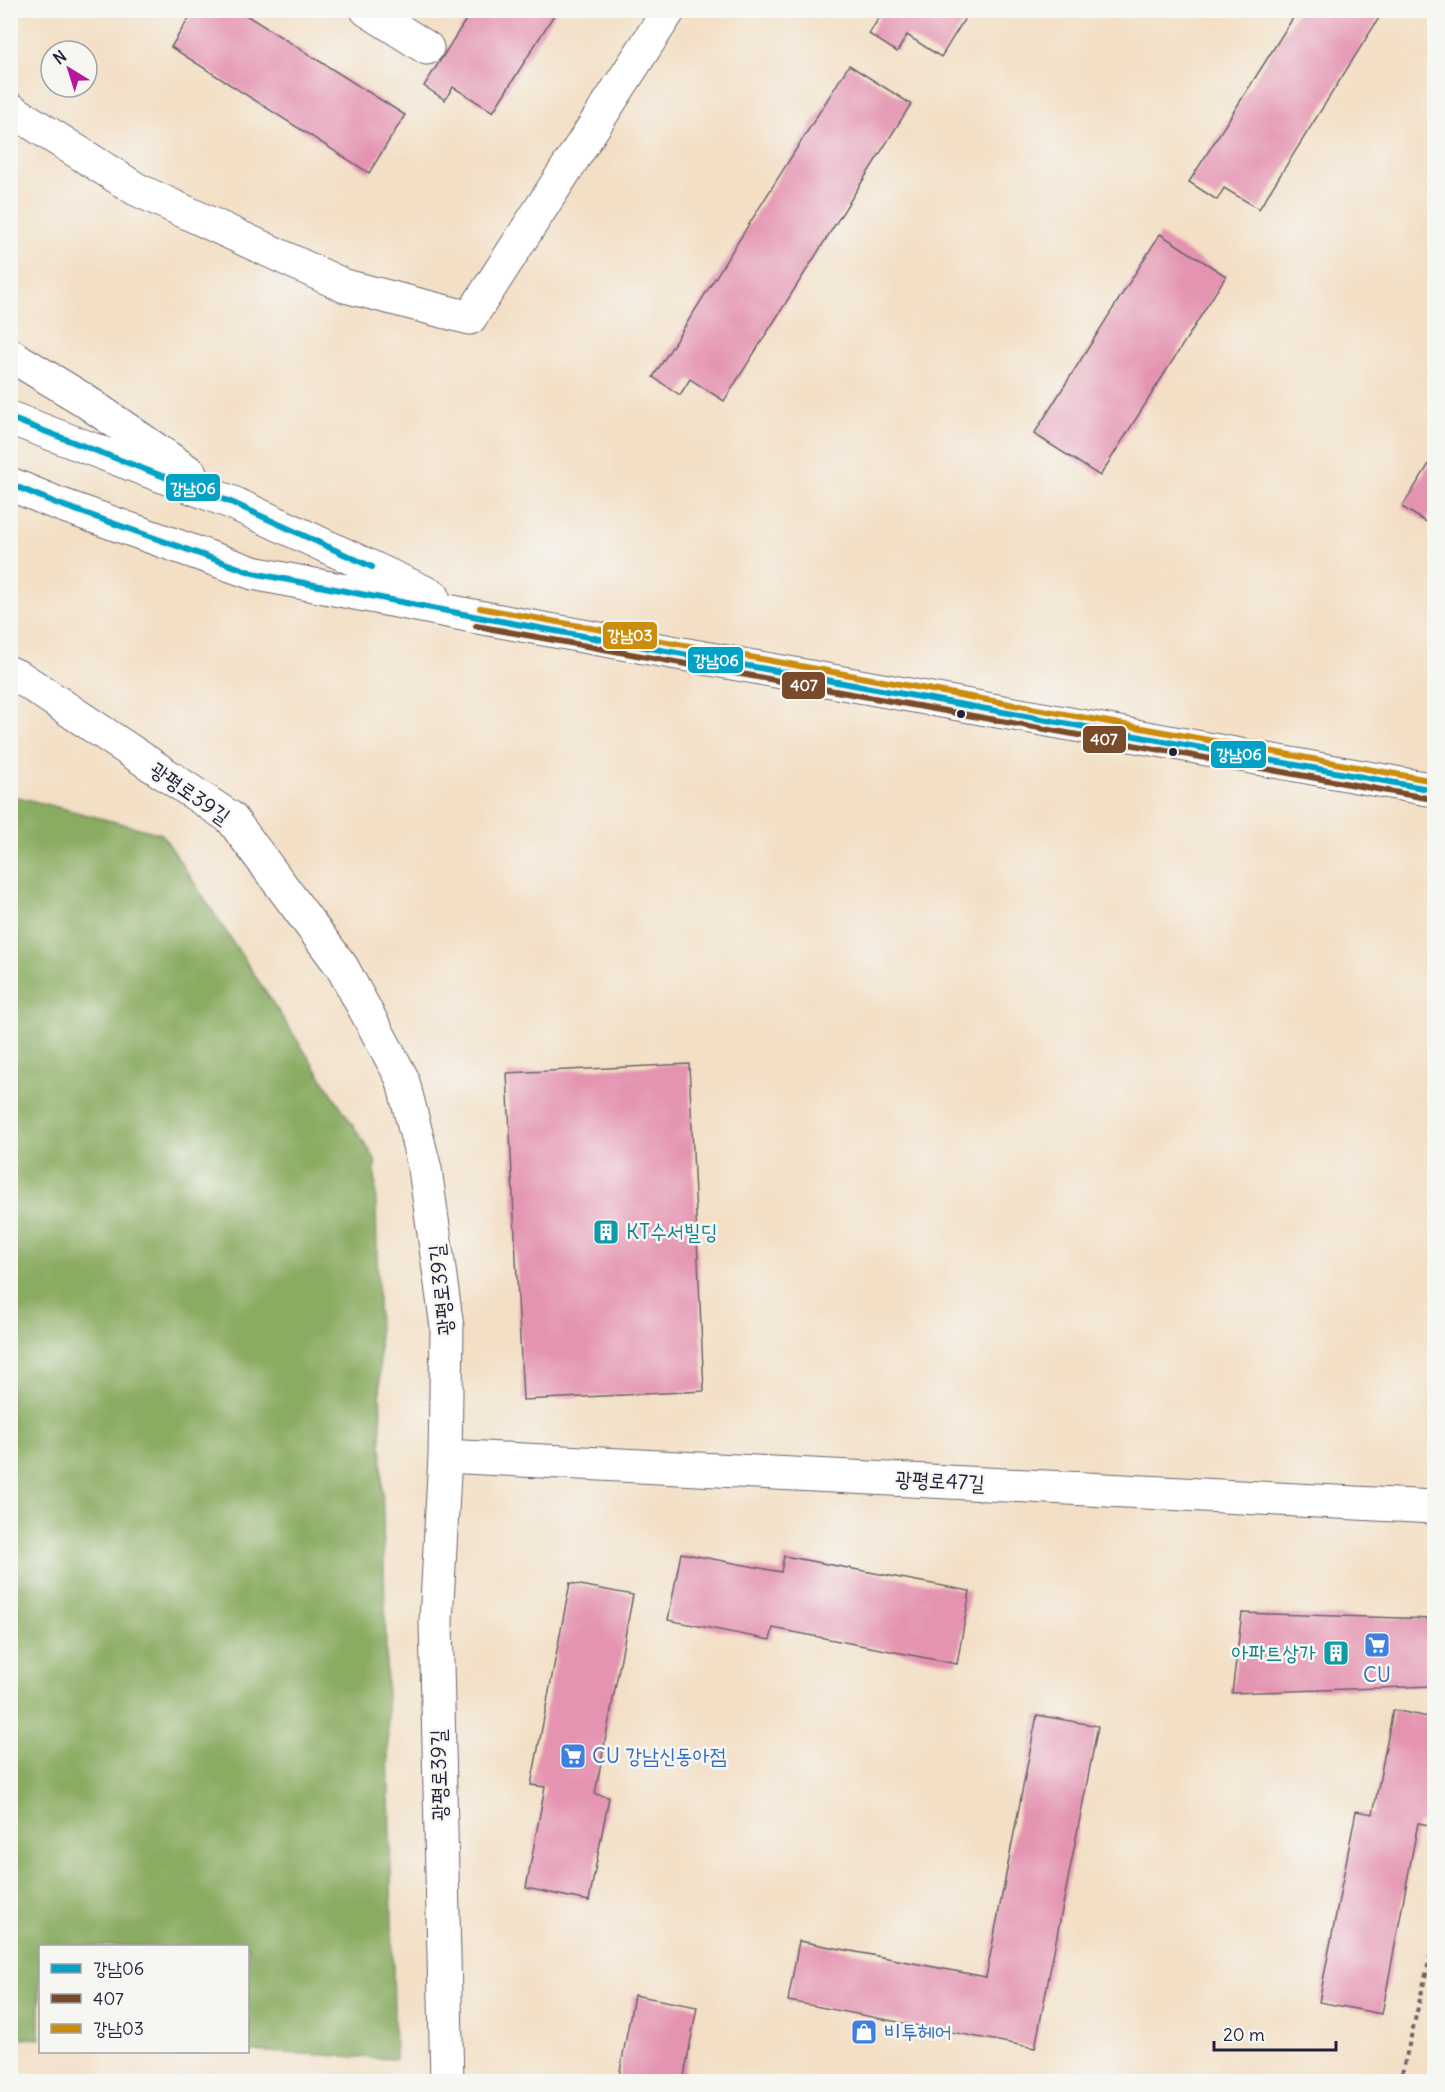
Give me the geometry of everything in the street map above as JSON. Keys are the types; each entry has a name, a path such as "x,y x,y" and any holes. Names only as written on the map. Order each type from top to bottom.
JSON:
{"street":[{"path":"367,10 427,48"},
{"path":"10,109 136,189 345,286 470,318 669,10"},
{"path":"10,355 81,398 234,503"},
{"path":"10,418 234,503 478,617"},
{"path":"10,484 56,503 253,573 478,617 1434,790"},
{"name":"광평로39길","path":"10,673 21,678 231,818 342,967 402,1077 426,1169 447,1327 445,1456 436,1621 447,2082"},
{"name":"광평로47길","path":"445,1456 1434,1507"}],"path":[{"path":"1400,2082 1434,1941"}],"green space":[{"path":"10,795 162,834 375,1159 395,2059 249,2051 249,1945 39,1945 39,2039 11,2037"}],"building":[{"path":"194,10 238,10 405,115 369,173 171,47"},
{"path":"472,10 557,10 493,112 453,87 445,100 424,86"},
{"path":"884,10 970,10 941,57 907,35 897,52 869,34"},
{"path":"1298,10 1384,10 1259,209 1224,188 1217,200 1189,182"},
{"path":"849,65 911,104 724,401 690,379 680,395 653,377"},
{"path":"1160,234 1226,276 1100,476 1034,434"},
{"path":"1434,456 1434,508 1426,522 1402,507"},
{"name":"KT수서빌딩","path":"689,1064 704,1391 523,1400 507,1073"},
{"path":"681,1553 781,1572 784,1556 970,1591 957,1664 773,1628 770,1640 668,1620"},
{"path":"570,1583 633,1595 595,1794 609,1797 589,1901 526,1888 545,1787 531,1785"},
{"name":"아파트상가","path":"1242,1613 1434,1619 1434,1686 1232,1693"},
{"path":"1393,1710 1434,1718 1434,1826 1418,1823 1382,2014 1319,2002 1356,1811 1373,1814"},
{"path":"1037,1715 1098,1726 1035,2048 788,2001 799,1941 986,1977"},
{"path":"634,1995 697,2007 683,2082 618,2082"}],"transit line":[{"name":"강남06","path":"10,418 233,503 372,567"},
{"name":"강남06","path":"10,484 56,503 253,573 478,617 1434,790"},
{"name":"강남03","path":"480,608 1434,781"},
{"name":"407","path":"476,626 1432,799"}],"place":[{"name":"KT수서빌딩","path":"606,1232"},
{"name":"CU","path":"1377,1645"},
{"name":"아파트상가","path":"1336,1653"},
{"name":"CU 강남신동아점","path":"573,1756"},
{"name":"비투헤어","path":"864,2032"}]}
